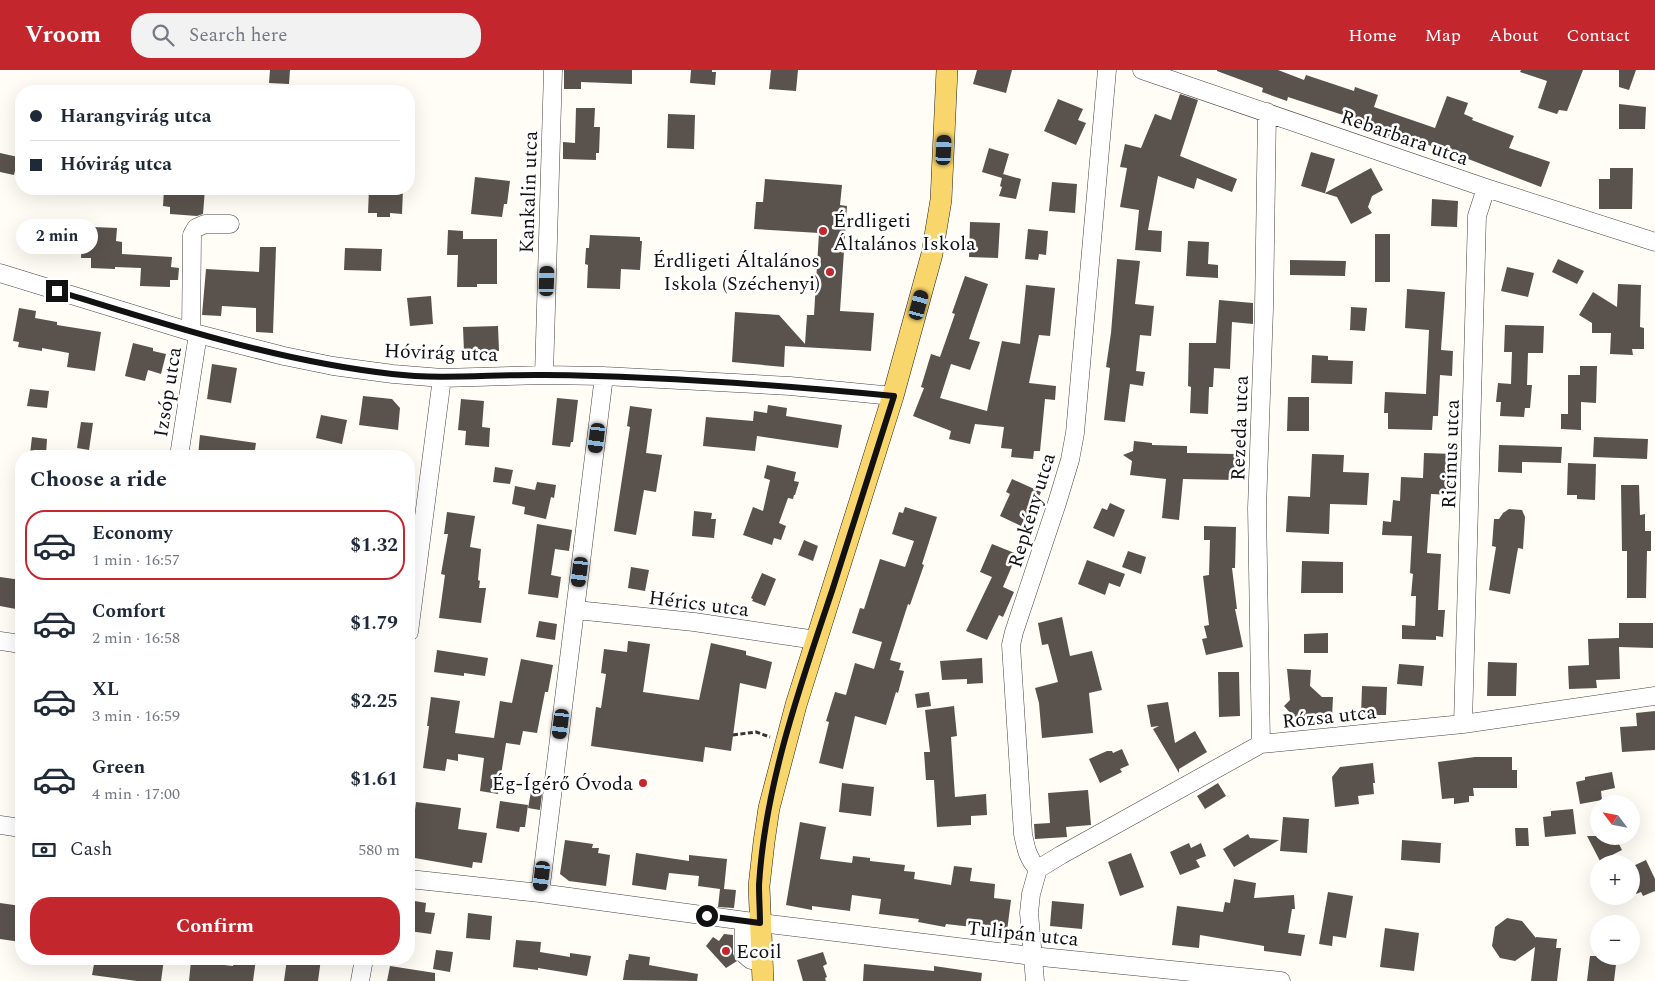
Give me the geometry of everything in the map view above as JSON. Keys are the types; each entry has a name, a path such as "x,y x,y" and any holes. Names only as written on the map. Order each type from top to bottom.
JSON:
{"main road":[{"path":"763,971 752,922 759,886 769,808 782,754 816,640 894,396 938,228 947,70"}],"street":[{"name":"Repkény utca","path":"1038,869 1030,861 1023,834 1011,645 1070,460 1075,433 1107,70"},
{"name":"Rebarbara utca","path":"1142,70 1486,188 1655,242"},
{"name":"Kankalin utca","path":"544,374 550,79"},
{"name":"Rezeda utca","path":"1261,744 1257,508 1264,319 1268,112"},
{"name":"Ricinus utca","path":"1463,724 1477,216 1486,188"},
{"name":"Izsóp utca","path":"179,450 194,333 192,236 196,228 206,224 230,224"},
{"name":"Hóvirág utca","path":"0,273 194,333 284,356 333,366 442,378 544,374 604,376 790,386 894,396"},
{"path":"540,893 604,376"},
{"path":"415,586 442,378"},
{"name":"Hérics utca","path":"576,610 694,622 816,640"},
{"path":"0,641 15,643"},
{"name":"Rózsa utca","path":"1038,869 1261,744 1463,724 1655,696"},
{"path":"0,825 15,827"},
{"path":"1035,981 1029,913 1031,894 1038,869"},
{"name":"Tulipán utca","path":"415,879 1032,956 1281,981"},
{"path":"360,981 363,965"}],"path":[{"path":"733,735 756,732 776,739"}],"building":[{"path":"270,70 290,70 289,84 269,83"},
{"path":"564,70 632,70 632,84 581,82 581,89 564,89"},
{"path":"691,70 712,70 712,72 716,72 715,85 690,83"},
{"path":"771,70 798,70 796,91 769,89"},
{"path":"977,70 1012,70 1006,93 973,84"},
{"path":"1217,70 1278,70 1304,80 1306,75 1354,91 1355,87 1378,95 1374,107 1435,128 1447,96 1468,103 1464,114 1473,118 1472,120 1514,136 1509,148 1550,162 1541,187 1415,140 1413,145 1382,134 1383,132 1345,120 1346,116 1288,97 1287,101 1262,92 1263,88"},
{"path":"1521,70 1583,70 1567,111 1559,110 1557,114 1538,108 1547,81 1520,72"},
{"path":"1619,70 1636,70 1629,90 1619,87"},
{"path":"1180,94 1198,100 1180,156 1237,179 1232,192 1197,178 1194,189 1158,176 1148,230 1162,231 1161,252 1135,250 1139,210 1120,207 1127,168 1120,167 1125,144 1141,148 1155,114 1171,120"},
{"path":"1058,99 1083,109 1078,120 1086,123 1076,145 1044,131"},
{"path":"1619,104 1646,107 1645,129 1619,129"},
{"path":"576,108 595,108 594,127 600,127 599,153 596,153 596,160 563,159 563,142 575,143"},
{"path":"668,114 695,115 694,149 667,148"},
{"path":"989,148 1009,154 1002,178 982,172"},
{"path":"1311,152 1335,159 1325,193 1371,168 1383,190 1372,196 1368,207 1372,213 1351,224 1337,197 1301,186"},
{"path":"0,153 15,156 14,175 0,172"},
{"path":"1610,168 1633,168 1632,209 1599,209 1599,179 1610,179"},
{"path":"1003,174 1021,179 1016,199 999,196"},
{"path":"475,177 510,181 507,204 504,204 502,217 471,214"},
{"name":"Érdligeti Általános Iskola (Széchenyi)","path":"765,179 842,185 840,205 847,206 840,311 874,313 871,351 785,346 784,367 732,362 735,312 779,315 805,344 807,315 814,315 819,233 754,229 756,202 763,202"},
{"path":"1052,182 1077,184 1075,213 1049,211"},
{"path":"164,195 205,195 203,214 197,216 170,214 170,207 163,206"},
{"path":"369,195 403,195 402,214 390,213 390,217 377,217 377,213 368,213"},
{"path":"1432,199 1458,201 1457,227 1431,226"},
{"path":"970,222 1000,223 998,258 969,257"},
{"path":"93,227 117,228 116,241 122,242 122,254 172,257 171,267 179,268 178,280 170,280 170,287 140,286 141,268 91,268 91,258 81,258 82,241 92,242"},
{"path":"1028,229 1048,231 1046,255 1039,254 1038,260 1025,259"},
{"path":"448,230 463,231 463,239 497,239 497,284 457,287 458,255 447,255"},
{"path":"1375,234 1390,234 1390,282 1375,282"},
{"path":"590,235 640,237 640,241 642,241 640,270 621,269 620,289 587,288 588,265 585,264 586,248 589,248"},
{"path":"1188,241 1209,242 1208,264 1218,265 1218,278 1186,276"},
{"path":"260,247 276,247 273,333 256,332 256,308 222,306 221,316 202,315 206,269 259,272"},
{"path":"345,248 382,249 381,271 344,270"},
{"path":"1117,259 1140,261 1135,304 1154,306 1151,336 1140,335 1136,371 1145,372 1143,386 1130,384 1125,422 1104,420 1110,368 1106,367 1111,333"},
{"path":"1558,259 1584,271 1577,284 1552,272"},
{"path":"1290,260 1346,261 1345,276 1290,275"},
{"path":"1507,267 1534,273 1528,297 1501,291"},
{"path":"965,276 988,284 969,339 980,342 970,370 951,364 940,398 987,411 1002,341 1020,344 1026,285 1055,288 1050,336 1039,335 1029,383 1056,386 1055,400 1045,399 1040,451 1034,451 1033,459 1011,457 1012,449 1001,448 1004,427 975,424 970,444 949,439 951,431 913,416 924,388 921,387 931,354 940,357 955,314 952,313"},
{"path":"1618,284 1641,285 1640,327 1644,328 1644,349 1632,349 1633,355 1610,354 1611,333 1592,333 1592,323 1579,315 1593,292 1617,307"},
{"path":"1407,289 1445,292 1441,350 1453,351 1452,376 1440,375 1438,416 1433,416 1432,430 1388,429 1388,413 1384,413 1385,392 1426,394 1429,330 1405,328"},
{"path":"431,296 433,324 410,326 407,298"},
{"path":"1219,300 1253,303 1253,324 1232,322 1230,369 1214,368 1213,387 1209,387 1208,414 1190,413 1191,387 1188,386 1189,343 1216,343"},
{"path":"1351,307 1367,308 1365,331 1350,330"},
{"path":"19,308 36,311 35,318 57,322 57,325 101,332 95,371 67,367 69,353 42,348 42,351 18,347 19,342 13,341"},
{"path":"1505,325 1544,326 1543,353 1528,353 1527,385 1532,385 1530,408 1525,408 1524,417 1500,416 1501,402 1496,402 1498,383 1511,384 1512,352 1504,352"},
{"path":"498,326 499,351 464,352 463,327"},
{"path":"133,343 153,348 153,351 166,354 161,374 148,370 145,381 125,376"},
{"path":"1312,355 1328,356 1328,360 1353,361 1352,384 1311,383"},
{"path":"212,364 237,368 231,403 207,399"},
{"path":"1580,366 1597,366 1596,403 1581,402 1581,430 1561,429 1561,414 1568,414 1568,375 1580,375"},
{"path":"30,389 49,391 47,408 27,406"},
{"path":"363,396 392,399 400,408 398,430 359,425"},
{"path":"1288,397 1309,397 1309,431 1287,431"},
{"path":"557,398 578,400 573,442 571,442 570,447 552,445"},
{"path":"461,399 484,401 482,427 490,428 489,447 465,445 466,431 458,430"},
{"path":"768,405 787,408 786,416 842,425 838,448 757,436 755,451 703,446 706,417 753,421 754,411 767,413"},
{"path":"630,406 652,409 646,453 662,455 656,492 644,490 636,535 614,531 630,427 627,426"},
{"path":"321,415 347,420 342,444 316,438"},
{"path":"81,422 93,423 89,450 77,448"},
{"path":"200,435 256,443 255,450 199,450"},
{"path":"32,437 47,439 46,450 30,450"},
{"path":"1594,437 1648,439 1647,459 1593,457"},
{"path":"1134,441 1152,443 1152,445 1187,446 1187,453 1235,454 1234,480 1183,479 1179,520 1162,518 1166,479 1130,475 1132,461 1123,455 1133,451"},
{"path":"1499,445 1562,447 1561,463 1522,462 1522,473 1498,472"},
{"path":"1424,453 1455,454 1454,495 1431,494 1427,553 1441,554 1438,610 1445,610 1443,637 1436,636 1436,640 1402,639 1402,625 1415,626 1416,596 1411,596 1413,574 1410,573 1412,536 1382,535 1383,521 1391,522 1393,500 1400,501 1401,477 1423,478"},
{"path":"1312,454 1344,455 1343,472 1369,473 1367,505 1330,504 1329,534 1286,532 1288,496 1310,497"},
{"path":"1568,463 1596,464 1595,500 1577,499 1577,495 1567,495"},
{"path":"767,465 796,472 794,481 799,482 793,499 788,498 779,523 786,526 781,540 774,538 772,545 743,535 753,507 763,511 770,480 764,478"},
{"path":"495,467 513,470 510,484 493,482"},
{"path":"1012,479 1041,492 1036,503 1032,501 1021,526 1000,516 1010,494 1006,492"},
{"path":"537,482 556,485 554,498 551,497 546,519 524,514 525,507 512,504 515,486 535,490"},
{"path":"1621,485 1639,485 1640,515 1645,514 1645,531 1651,531 1651,551 1647,551 1646,598 1627,598 1627,551 1622,551"},
{"path":"1110,503 1125,510 1114,537 1093,528 1102,508 1107,510"},
{"path":"905,507 937,517 922,564 924,565 910,605 908,604 890,660 901,663 899,670 904,671 898,693 896,692 886,725 855,716 843,769 819,763 829,722 826,721 835,692 846,695 855,663 874,669 882,642 852,633 860,608 864,609 880,559 905,567 914,541 892,534 899,512 903,513"},
{"path":"1509,509 1522,510 1525,517 1523,549 1518,548 1510,594 1489,590 1496,547 1492,546 1494,519 1499,519"},
{"path":"694,511 712,513 711,519 716,519 714,538 692,536"},
{"path":"447,512 475,516 470,547 481,549 479,588 486,588 481,623 439,618 445,575 441,574 448,534 444,534"},
{"path":"537,524 572,530 569,551 555,549 551,575 561,577 558,598 528,594"},
{"path":"1204,526 1236,527 1235,568 1232,568 1237,609 1235,609 1243,647 1206,655 1202,639 1207,638 1204,626 1209,625 1203,576 1209,575 1210,540 1204,540"},
{"path":"804,540 818,546 813,561 798,555"},
{"path":"992,544 1017,554 1003,587 1014,592 1003,617 999,615 987,640 966,631 992,577 980,572"},
{"path":"1128,551 1146,557 1141,574 1122,567"},
{"path":"1087,560 1125,574 1120,587 1109,583 1105,595 1078,584"},
{"path":"1302,561 1343,562 1343,593 1301,593"},
{"path":"631,567 649,570 645,591 628,588"},
{"path":"762,573 776,579 765,606 752,601 753,599 751,598"},
{"path":"0,577 15,579 15,609 0,606"},
{"path":"1062,617 1070,656 1092,651 1102,690 1089,693 1093,733 1042,738 1039,703 1035,688 1058,682 1048,644 1042,645 1038,623"},
{"path":"539,621 557,624 555,640 536,637"},
{"path":"1619,623 1653,623 1653,648 1619,647 1620,679 1596,680 1597,688 1569,689 1568,666 1589,665 1588,639 1619,638"},
{"path":"1328,633 1328,653 1304,653 1304,634"},
{"path":"628,641 650,644 643,692 699,700 711,643 746,651 746,655 772,662 766,689 740,683 731,751 705,747 703,762 591,746 596,707 601,708 606,674 601,673 604,649 627,652"},
{"path":"437,650 488,658 485,676 464,673 464,676 434,672"},
{"path":"982,658 983,683 967,684 967,679 942,680 940,661"},
{"path":"521,659 553,665 548,692 545,692 537,733 523,731 520,745 506,743 498,794 480,791 484,758 458,754 458,761 447,759 445,771 423,768 431,697 460,701 455,733 494,738 500,701 512,703"},
{"path":"1488,662 1517,663 1516,696 1487,696"},
{"path":"1399,664 1424,666 1422,686 1397,684"},
{"path":"1287,669 1311,670 1310,686 1322,697 1333,697 1332,718 1307,717 1300,724 1284,706 1290,700"},
{"path":"1218,672 1239,672 1240,716 1219,717"},
{"path":"1362,686 1387,687 1386,715 1361,715"},
{"path":"929,692 931,706 917,708 915,694"},
{"path":"1168,702 1175,743 1195,731 1207,752 1179,769 1179,773 1153,729 1159,726 1151,727 1147,705"},
{"path":"954,706 957,736 951,737 955,797 986,794 987,815 971,816 971,825 937,827 934,780 926,780 924,752 930,752 925,710"},
{"path":"1655,711 1655,750 1622,752 1620,727 1637,726 1636,713"},
{"path":"1122,749 1129,765 1120,769 1122,772 1100,783 1089,759 1107,751 1112,751 1113,753"},
{"path":"1475,757 1512,757 1512,770 1517,770 1517,788 1473,788 1474,796 1469,796 1469,802 1454,804 1454,798 1442,799 1438,762"},
{"path":"1373,763 1374,794 1358,796 1359,804 1335,807 1332,777 1340,767"},
{"path":"1612,772 1615,788 1601,791 1601,795 1590,795 1590,802 1580,804 1576,782 1585,780 1585,777"},
{"path":"842,783 874,787 871,816 839,812"},
{"path":"1218,783 1226,796 1205,809 1197,796"},
{"path":"1088,790 1091,825 1066,827 1067,837 1035,839 1034,824 1050,823 1048,793"},
{"path":"531,792 542,794 540,810 528,808"},
{"path":"500,801 528,805 525,827 520,827 519,832 496,828"},
{"path":"416,802 461,808 458,829 487,833 482,863 473,862 472,868 415,858"},
{"path":"1573,809 1576,834 1545,837 1543,817 1551,816 1551,811"},
{"path":"1283,817 1309,819 1307,853 1280,851"},
{"path":"800,822 826,827 820,859 852,863 853,856 870,858 870,861 905,865 904,871 915,872 914,879 951,885 954,866 972,868 970,881 995,884 994,898 1011,900 1007,931 946,924 945,927 918,922 919,919 879,914 881,899 852,895 850,911 812,906 812,910 786,905"},
{"path":"1515,828 1528,828 1529,846 1516,846"},
{"path":"1248,834 1250,838 1279,840 1234,867 1223,849"},
{"path":"565,840 593,844 592,848 599,848 598,853 610,855 606,886 569,881 560,874"},
{"path":"1402,840 1441,843 1440,863 1401,860"},
{"path":"1189,843 1191,848 1201,843 1206,856 1196,860 1200,867 1180,875 1170,852"},
{"path":"1592,845 1620,845 1622,850 1612,855 1597,855"},
{"path":"636,853 689,861 689,855 727,859 724,889 736,890 734,908 718,907 720,889 698,886 699,876 669,873 666,890 632,885"},
{"path":"1131,853 1144,887 1120,896 1108,862"},
{"path":"1646,860 1655,879 1655,891 1643,896 1640,892 1640,863"},
{"path":"1234,879 1256,883 1254,898 1294,895 1295,909 1292,909 1288,933 1305,935 1301,956 1264,951 1264,946 1200,935 1199,948 1172,945 1177,906 1223,912 1225,902 1230,903"},
{"path":"1328,892 1353,896 1346,938 1333,936 1332,946 1319,944"},
{"path":"415,901 426,903 425,912 435,913 431,934 415,932"},
{"path":"1052,901 1084,904 1082,929 1050,926"},
{"path":"0,903 15,905 15,941 0,939"},
{"path":"468,913 492,916 490,940 466,938"},
{"path":"1507,918 1522,921 1536,938 1557,939 1556,948 1561,948 1557,981 1531,981 1535,947 1515,961 1500,958 1492,946 1495,927"},
{"path":"1385,928 1419,933 1414,971 1380,967"},
{"name":"Ecoil","path":"724,934 733,935 733,954 737,961 726,968 706,946 713,937 719,941"},
{"path":"516,940 541,942 540,952 570,957 570,953 591,956 587,976 538,968 538,970 513,967"},
{"path":"436,950 453,952 450,972 433,969"},
{"path":"823,952 827,964 823,966 827,977 825,978 826,981 803,981 797,960"},
{"path":"629,954 650,957 649,965 698,974 697,981 623,980 626,960 628,960"},
{"path":"1590,956 1590,965 1616,965 1614,981 1587,981"},
{"path":"864,964 934,971 934,966 982,973 981,981 863,981"},
{"path":"94,965 163,965 161,981 137,981 92,975"},
{"path":"191,965 255,965 253,981 189,981"},
{"path":"286,965 320,965 318,981 284,981"},
{"path":"390,966 435,973 435,981 387,981"}],"place":[{"name":"Érdligeti Általános Iskola","path":"823,231"},
{"name":"Érdligeti Általános Iskola (Széchenyi)","path":"830,272"},
{"name":"Ég-Ígérő Óvoda","path":"643,783"},
{"name":"Ecoil","path":"726,951"}],"route":[{"path":"57,291 198,334 284,356 333,366 394,374 442,378 544,374 604,376 790,386 894,396 816,640 782,754 769,808 764,842 759,886 760,923 707,916"}]}
